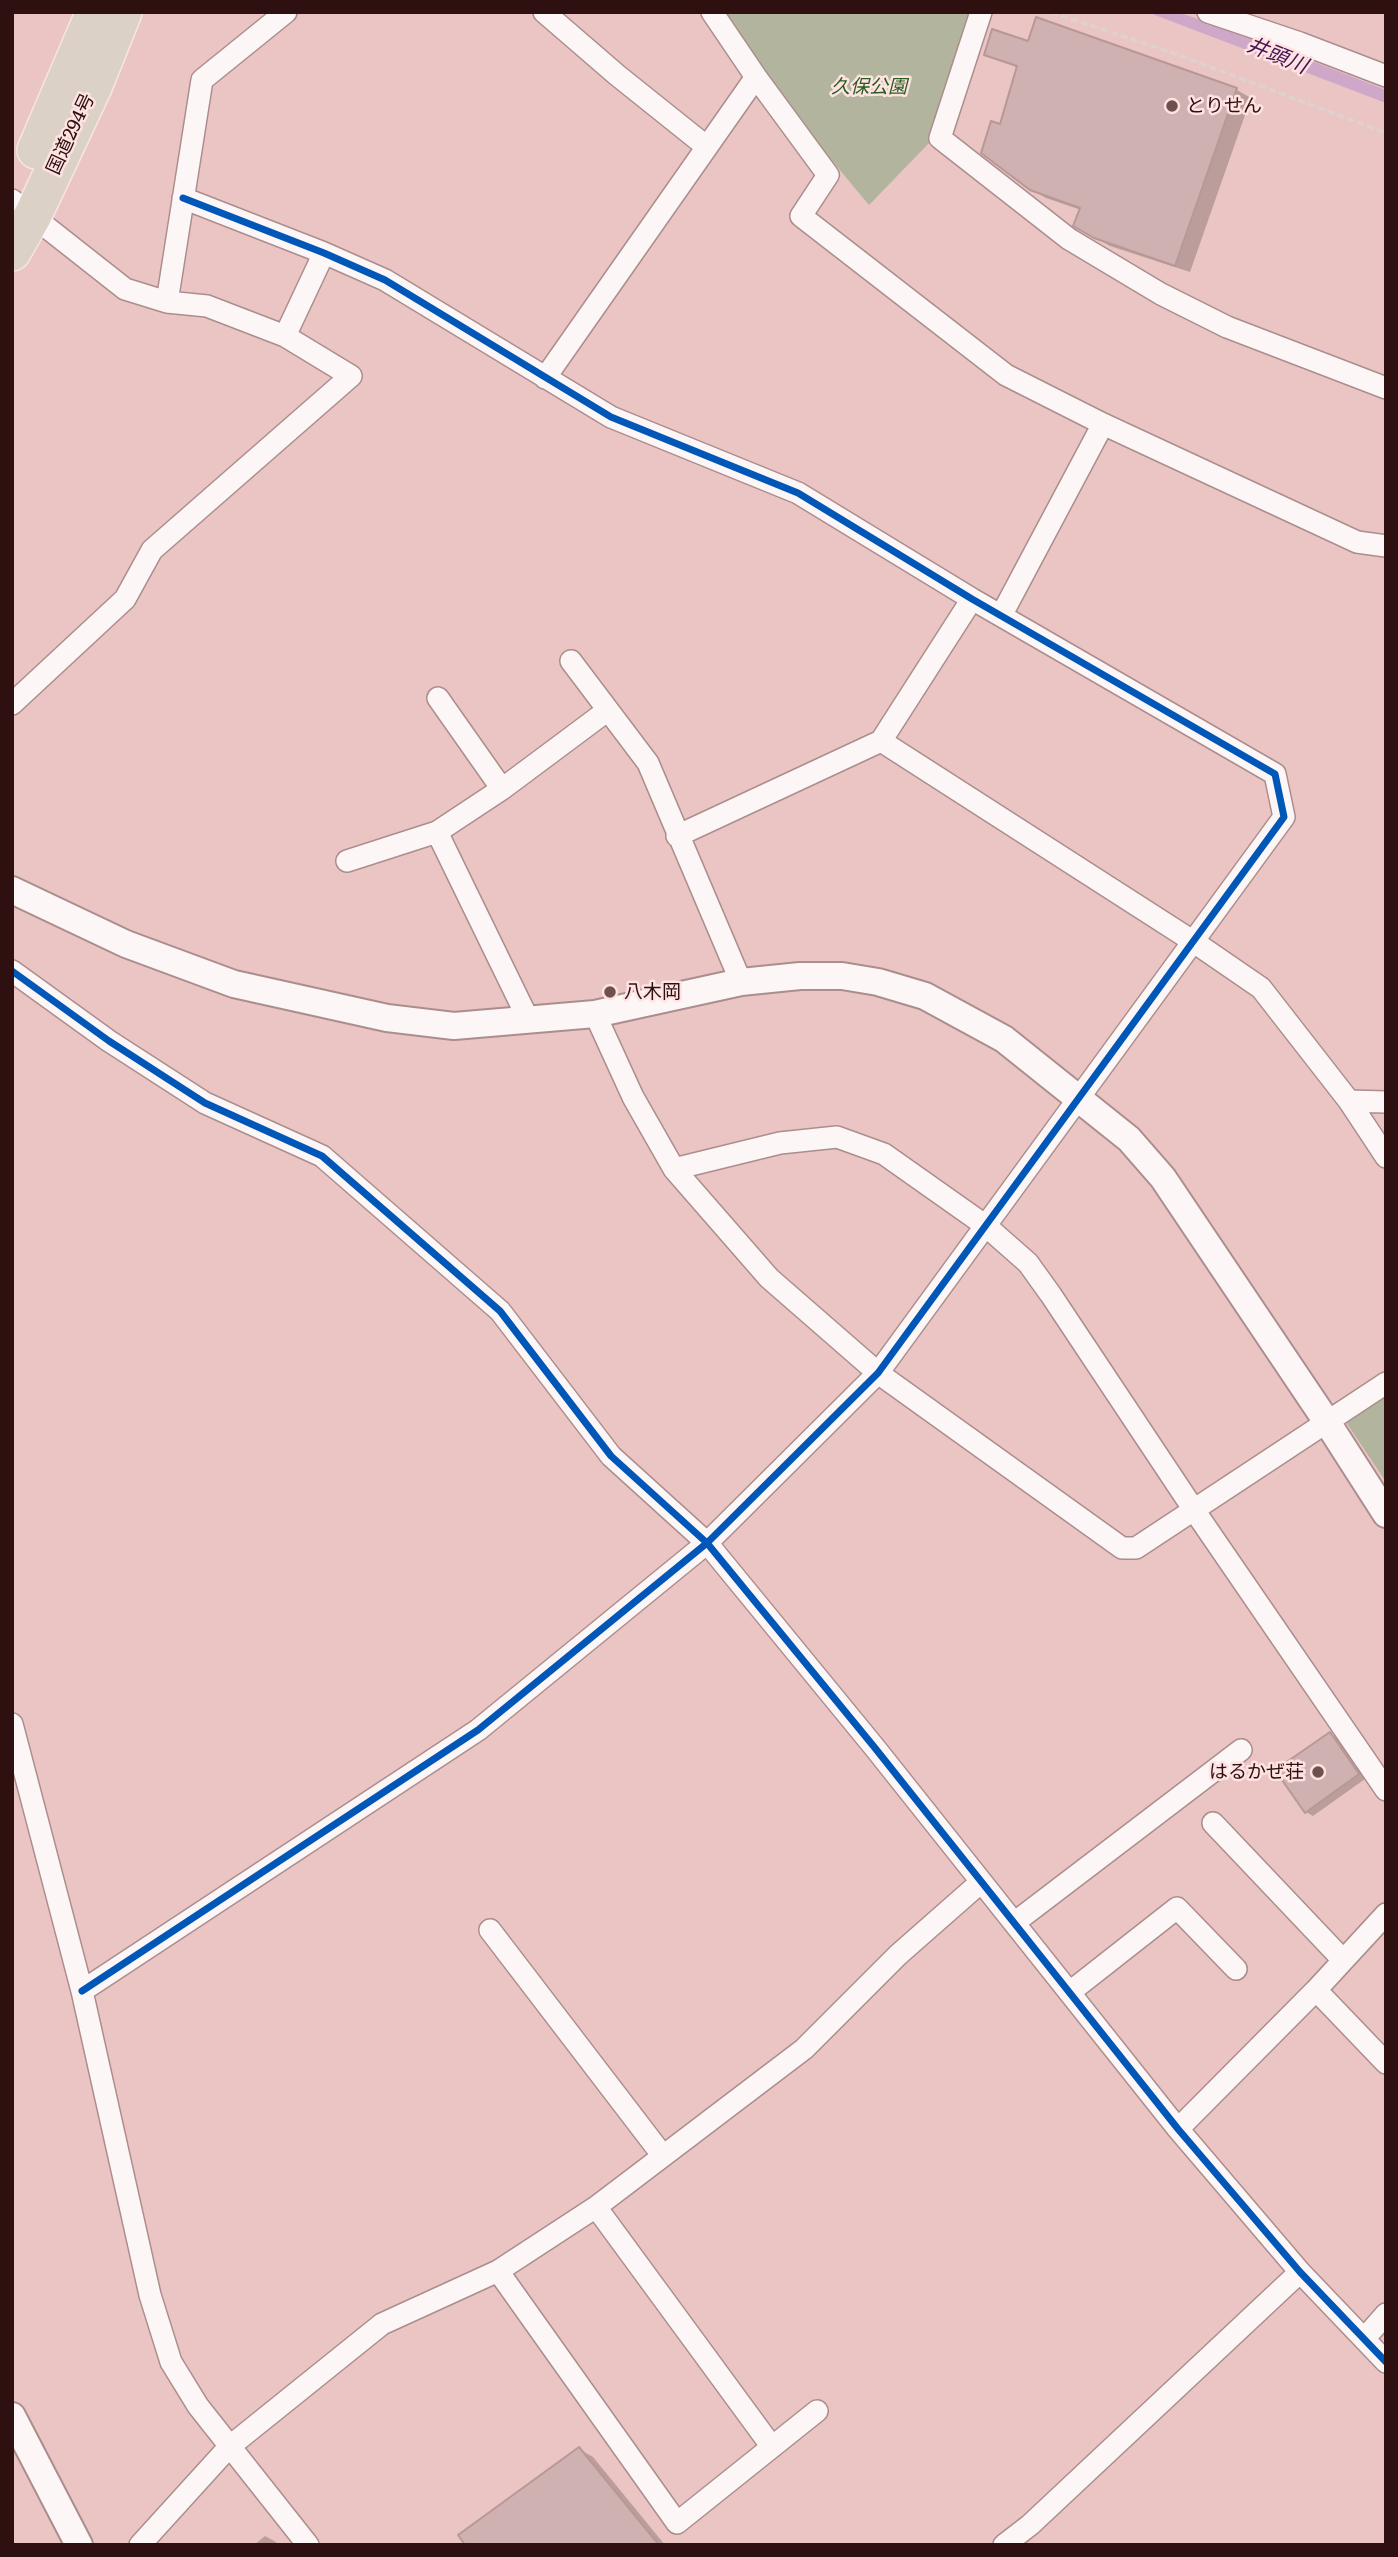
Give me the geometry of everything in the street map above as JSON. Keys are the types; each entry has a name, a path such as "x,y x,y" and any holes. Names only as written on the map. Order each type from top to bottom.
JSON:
{"highway":[{"name":"国道294号","path":"12,251 18,204 95,12"},
{"name":"国道294号","path":"18,204 93,87 123,12"}],"street":[{"path":"167,302 202,79 286,12"},
{"path":"544,12 707,147"},
{"path":"712,12 828,175 801,216 1006,374 1103,424 1357,542 1386,546"},
{"path":"981,12 940,138 1069,239 1161,294 1227,327 1386,388"},
{"path":"1208,12 1386,76"},
{"path":"545,378 756,77"},
{"path":"82,1991 478,1730 706,1542 878,1373 1284,817 1275,774 1002,614 972,600 798,493 611,416 385,280 183,198"},
{"path":"12,704 125,599 152,550 351,376 285,337 207,306 167,302 125,289 18,204"},
{"path":"285,337 324,253"},
{"path":"1002,614 1103,424"},
{"path":"677,836 881,741 972,600"},
{"path":"571,660 648,763 741,982"},
{"path":"438,698 502,789"},
{"path":"347,862 436,832 502,789 608,710"},
{"path":"881,741 1261,988 1349,1101 1386,1157"},
{"path":"436,832 529,1021"},
{"path":"12,890 126,944 234,984 387,1018 454,1026 595,1014 741,982 800,976 842,976 878,982 925,996 1004,1039 1129,1139 1163,1178 1386,1514"},
{"path":"12,971 109,1041 205,1103 322,1156 500,1311 611,1456 706,1542 875,1748 1178,2129 1300,2272 1386,2362"},
{"path":"595,1014 633,1097 674,1169 769,1278 878,1373 1122,1548 1136,1548 1386,1383"},
{"path":"1349,1101 1386,1102"},
{"path":"674,1169 780,1143 837,1137 884,1154 986,1226 1028,1263 1043,1284 1386,1790"},
{"path":"12,1724 82,1991 149,2295 171,2362 198,2406 309,2545"},
{"path":"1014,1923 1241,1750"},
{"path":"1213,1823 1343,1960"},
{"path":"141,2545 229,2447 382,2324 498,2271 596,2207 804,2049 898,1955 981,1882"},
{"path":"1070,1992 1177,1908 1236,1969"},
{"path":"1178,2129 1316,1990 1386,1914"},
{"path":"490,1930 663,2157"},
{"path":"1316,1990 1386,2063"},
{"path":"596,2207 772,2447"},
{"path":"498,2271 677,2523 817,2411"},
{"path":"1004,2545 1030,2525 1300,2272"},
{"path":"1364,2339 1386,2314"},
{"path":"12,2416 79,2545"}],"path":[{"path":"1051,12 1173,53 1386,133"}],"green space":[{"name":"久保公園","path":"708,12 970,12 932,140 869,205"},
{"path":"1386,1395 1386,1482 1346,1422"}],"water":[{"name":"井頭川","path":"1147,12 1178,12 1271,45 1386,90 1386,103"}],"building":[{"path":"1036,17 1237,88 1175,266 1094,238 1073,226 1080,208 1030,190 981,153 991,121 1000,124 1017,66 984,55 992,29 1028,41"},
{"name":"はるかぜ荘","path":"1330,1732 1359,1774 1305,1813 1275,1770"},
{"path":"579,2447 659,2545 465,2545 458,2535"}],"cycle path":[{"path":"82,1991 478,1730 707,1543 878,1373 1284,817 1275,774 972,599 798,493 611,417 385,280 183,198"},
{"path":"12,971 109,1041 205,1103 322,1156 500,1311 611,1456 707,1543 875,1748 1178,2129 1300,2272 1386,2362"}],"place":[{"name":"とりせん","path":"1172,106"},
{"name":"八木岡","path":"610,992"},
{"name":"はるかぜ荘","path":"1318,1772"}]}
